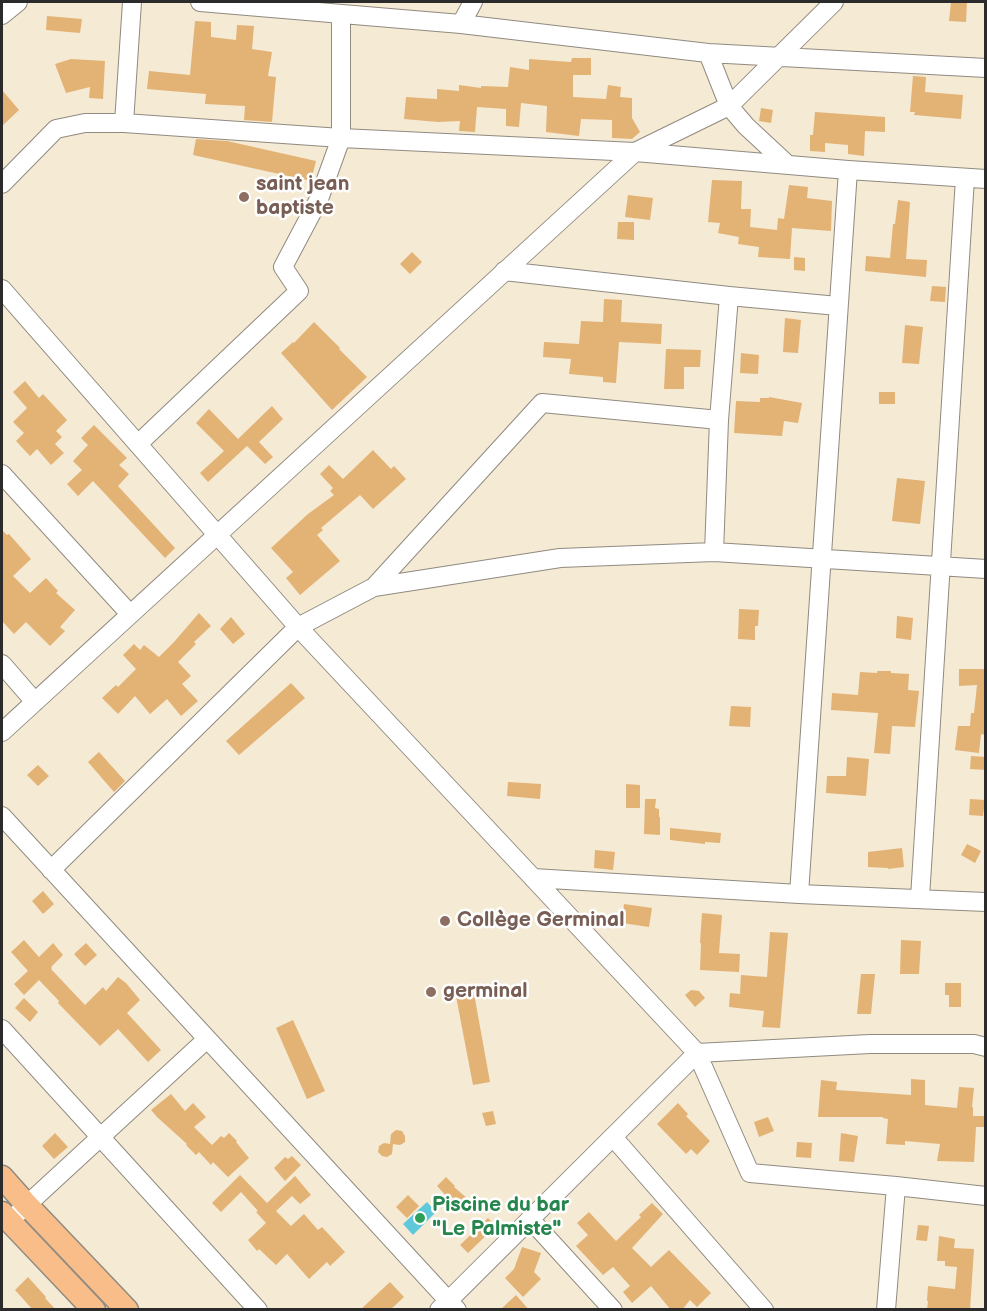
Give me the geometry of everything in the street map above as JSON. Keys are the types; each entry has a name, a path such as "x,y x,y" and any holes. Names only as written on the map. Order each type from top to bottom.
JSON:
{"main road":[{"path":"2,1177 127,1310"},
{"path":"4,1221 94,1310"}],"street":[{"path":"2,15 18,2"},
{"path":"124,123 132,2"},
{"path":"200,2 461,24 708,54 986,68"},
{"path":"461,24 473,2"},
{"path":"2,732 635,152 729,106 834,2"},
{"path":"138,444 299,291 283,267 319,199 341,138 341,14"},
{"path":"708,54 729,106 746,126 788,165"},
{"path":"2,184 56,129 85,123 124,123 341,138 635,152 986,179"},
{"path":"799,894 848,170"},
{"path":"920,898 965,178"},
{"path":"504,271 838,306"},
{"path":"2,288 298,627 697,1053 750,1173 986,1196"},
{"path":"714,552 719,420 729,296"},
{"path":"374,587 542,403 719,420"},
{"path":"2,474 130,614"},
{"path":"51,870 298,627 374,587 560,558 714,552 986,569"},
{"path":"2,664 35,702"},
{"path":"2,816 448,1306 530,1219 697,1053 870,1044 974,1044 986,1047"},
{"path":"533,878 799,894 986,902"},
{"path":"2,1029 258,1310"},
{"path":"4,1221 27,1205 207,1039"},
{"path":"613,1137 764,1310"},
{"path":"886,1310 896,1186"},
{"path":"530,1219 613,1310"}],"water":[{"name":"Piscine du bar \"Le Palmiste\"","path":"427,1202 436,1212 413,1235 403,1224"}],"building":[{"path":"951,2 967,2 966,22 949,21"},
{"path":"47,16 82,19 80,33 46,30"},
{"path":"195,21 211,22 211,37 236,40 237,25 254,26 252,49 272,52 268,76 276,77 272,122 244,120 245,106 205,104 206,94 147,89 149,71 190,75"},
{"path":"572,58 591,58 591,75 573,75 573,97 606,99 608,85 621,87 620,97 632,98 632,118 640,132 632,139 612,138 612,120 581,119 579,136 546,132 547,106 521,103 519,127 506,126 506,109 477,107 475,132 459,131 460,121 404,119 406,97 437,99 437,89 459,91 459,85 481,88 481,86 508,87 510,67 529,70 529,59 571,62"},
{"path":"71,59 105,61 103,99 89,98 90,87 66,93 55,64"},
{"path":"913,76 926,77 925,92 963,95 961,119 914,115 915,112 910,112"},
{"path":"2,90 19,110 2,126"},
{"path":"761,108 773,110 771,123 759,121"},
{"path":"815,112 885,117 885,132 865,131 864,156 848,154 848,145 825,143 825,152 810,151 810,135 813,135"},
{"path":"196,139 227,141 316,161 311,181 193,155"},
{"path":"712,180 742,181 741,209 751,209 750,227 777,230 778,218 784,219 789,185 808,187 807,198 832,201 831,231 792,228 790,259 758,257 759,247 738,244 739,237 718,233 720,223 708,222"},
{"path":"628,195 653,198 650,220 625,217"},
{"path":"898,200 910,202 906,259 927,260 926,277 865,271 866,256 890,258"},
{"path":"618,222 634,222 634,240 617,239"},
{"path":"412,252 422,262 410,274 400,264"},
{"path":"794,257 805,258 805,271 794,270"},
{"path":"932,286 946,287 945,302 930,301"},
{"path":"604,299 622,300 621,322 662,324 661,344 619,342 616,383 603,382 603,377 569,374 571,359 543,357 544,342 579,344 581,321 603,322"},
{"path":"785,318 801,320 798,353 783,352"},
{"path":"314,322 367,377 332,410 281,353"},
{"path":"905,325 923,327 919,364 902,363"},
{"path":"666,349 701,350 700,367 684,367 684,389 664,389"},
{"path":"741,353 759,355 758,374 740,373"},
{"path":"25,381 39,398 43,394 67,420 56,431 62,437 55,444 64,453 51,465 37,449 30,456 16,441 24,433 13,422 27,408 13,392"},
{"path":"879,392 895,392 895,404 879,404"},
{"path":"769,397 802,403 798,423 784,421 782,436 734,433 736,401 760,402 760,398"},
{"path":"272,406 283,419 259,442 273,457 265,464 247,446 208,482 200,473 224,451 196,423 209,409 238,439"},
{"path":"94,425 127,458 119,465 129,474 118,486 175,548 165,558 93,481 78,496 67,484 82,470 73,461 88,445 81,438"},
{"path":"373,450 391,469 394,466 406,479 373,509 360,495 321,528 323,530 317,535 340,561 300,595 286,578 293,572 271,548 308,514 334,495 330,491 333,488 320,474 329,465 343,479"},
{"path":"897,478 925,481 920,524 892,521"},
{"path":"2,530 7,535 9,534 31,559 13,576 30,593 46,578 58,591 56,593 75,610 60,627 65,631 50,646 26,622 14,634 2,621"},
{"path":"739,609 759,610 758,626 755,626 755,640 738,639"},
{"path":"199,613 211,626 178,662 191,676 182,684 198,701 181,716 167,699 150,714 135,696 118,714 102,698 116,685 118,687 136,669 123,655 134,644 140,650 144,645 159,657"},
{"path":"897,616 913,618 911,640 896,638"},
{"path":"231,617 245,634 233,644 220,629"},
{"path":"959,669 986,669 986,735 981,734 979,753 955,750 958,726 970,726 977,685 959,686"},
{"path":"877,671 909,674 908,690 919,691 915,727 892,726 890,754 874,753 878,713 831,710 832,693 858,695 860,672 877,673"},
{"path":"291,683 305,698 239,755 226,741"},
{"path":"731,706 751,707 750,727 729,726"},
{"path":"99,752 125,781 114,792 88,762"},
{"path":"971,756 986,757 986,770 970,769"},
{"path":"847,757 869,759 866,796 826,793 827,776 846,776"},
{"path":"38,765 49,776 38,786 27,775"},
{"path":"508,782 541,784 540,799 507,796"},
{"path":"626,784 640,785 640,808 626,808"},
{"path":"645,799 656,799 655,808 659,809 660,817 660,835 644,834"},
{"path":"970,799 985,800 983,816 969,815"},
{"path":"670,828 721,833 720,843 705,842 705,844 670,840"},
{"path":"967,844 981,851 975,863 961,855"},
{"path":"902,848 904,867 888,869 868,867 868,852"},
{"path":"595,850 615,852 613,870 594,868"},
{"path":"43,891 54,904 43,914 32,901"},
{"path":"624,904 652,908 649,927 622,923"},
{"path":"702,913 722,915 719,953 740,954 739,972 700,970"},
{"path":"770,932 788,933 780,1028 762,1027 764,1011 729,1007 730,993 740,994 741,975 767,977"},
{"path":"24,940 39,957 53,943 63,955 51,969 85,1005 103,987 106,991 118,977 126,983 140,1000 127,1013 161,1050 148,1062 118,1029 100,1046 39,980 24,995 14,984 28,971 11,952"},
{"path":"901,940 921,941 919,974 900,974"},
{"path":"86,943 97,955 85,966 74,954"},
{"path":"861,974 875,974 871,1014 857,1014"},
{"path":"945,983 961,983 961,1007 949,1007 949,995 945,995"},
{"path":"473,988 490,1082 473,1085 455,991"},
{"path":"691,990 699,991 705,998 695,1007 685,995"},
{"path":"24,998 38,1012 30,1022 15,1008"},
{"path":"293,1020 325,1091 307,1099 276,1028"},
{"path":"911,1079 925,1080 925,1105 957,1108 959,1087 974,1088 973,1116 986,1116 986,1127 976,1127 974,1162 937,1161 940,1144 905,1141 905,1145 886,1144 888,1119 883,1117 818,1117 821,1080 837,1082 836,1090 911,1095"},
{"path":"171,1094 185,1111 193,1103 206,1117 194,1127 212,1145 221,1136 224,1138 229,1133 249,1158 228,1177 213,1162 211,1165 199,1152 196,1155 151,1110"},
{"path":"678,1103 688,1114 686,1116 710,1141 697,1155 691,1149 686,1154 657,1124"},
{"path":"493,1111 496,1124 486,1126 482,1113"},
{"path":"768,1117 774,1131 759,1137 754,1122"},
{"path":"396,1130 402,1131 405,1142 400,1145 393,1144 392,1154 387,1157 382,1156 378,1152 379,1146 384,1143 390,1144 391,1134"},
{"path":"55,1133 68,1147 54,1159 42,1146"},
{"path":"841,1133 858,1136 854,1162 839,1161"},
{"path":"797,1142 812,1143 811,1158 796,1157"},
{"path":"292,1156 301,1165 285,1181 274,1168 285,1157 288,1159"},
{"path":"240,1175 267,1203 295,1176 311,1195 300,1204 292,1196 276,1211 291,1226 304,1214 318,1230 322,1227 345,1252 330,1266 327,1262 309,1279 287,1254 276,1265 259,1249 257,1251 248,1240 266,1223 241,1192 221,1212 212,1203"},
{"path":"446,1177 468,1199 468,1206 463,1211 457,1211 452,1207 452,1202 437,1186"},
{"path":"408,1195 419,1206 407,1218 396,1207"},
{"path":"652,1203 663,1214 632,1248 651,1267 669,1250 711,1293 697,1307 690,1300 682,1310 671,1310 651,1286 632,1303 623,1292 630,1286 613,1267 603,1275 576,1246 588,1235 577,1223 589,1212 616,1241"},
{"path":"488,1218 496,1226 468,1253 460,1245"},
{"path":"918,1225 929,1226 927,1241 916,1240"},
{"path":"939,1236 955,1239 954,1248 974,1249 970,1310 927,1310 928,1286 955,1289 957,1267 945,1266 945,1261 937,1261"},
{"path":"522,1247 541,1253 534,1272 541,1279 523,1297 505,1278 514,1269"},
{"path":"28,1277 56,1310 33,1310 15,1290"},
{"path":"390,1282 404,1297 390,1310 360,1310"},
{"path":"516,1295 529,1310 500,1310"}],"place":[{"name":"saint jean baptiste","path":"244,197"},
{"name":"Collège Germinal","path":"445,921"},
{"name":"germinal","path":"431,992"},
{"name":"Piscine du bar \"Le Palmiste\"","path":"420,1218"}]}
